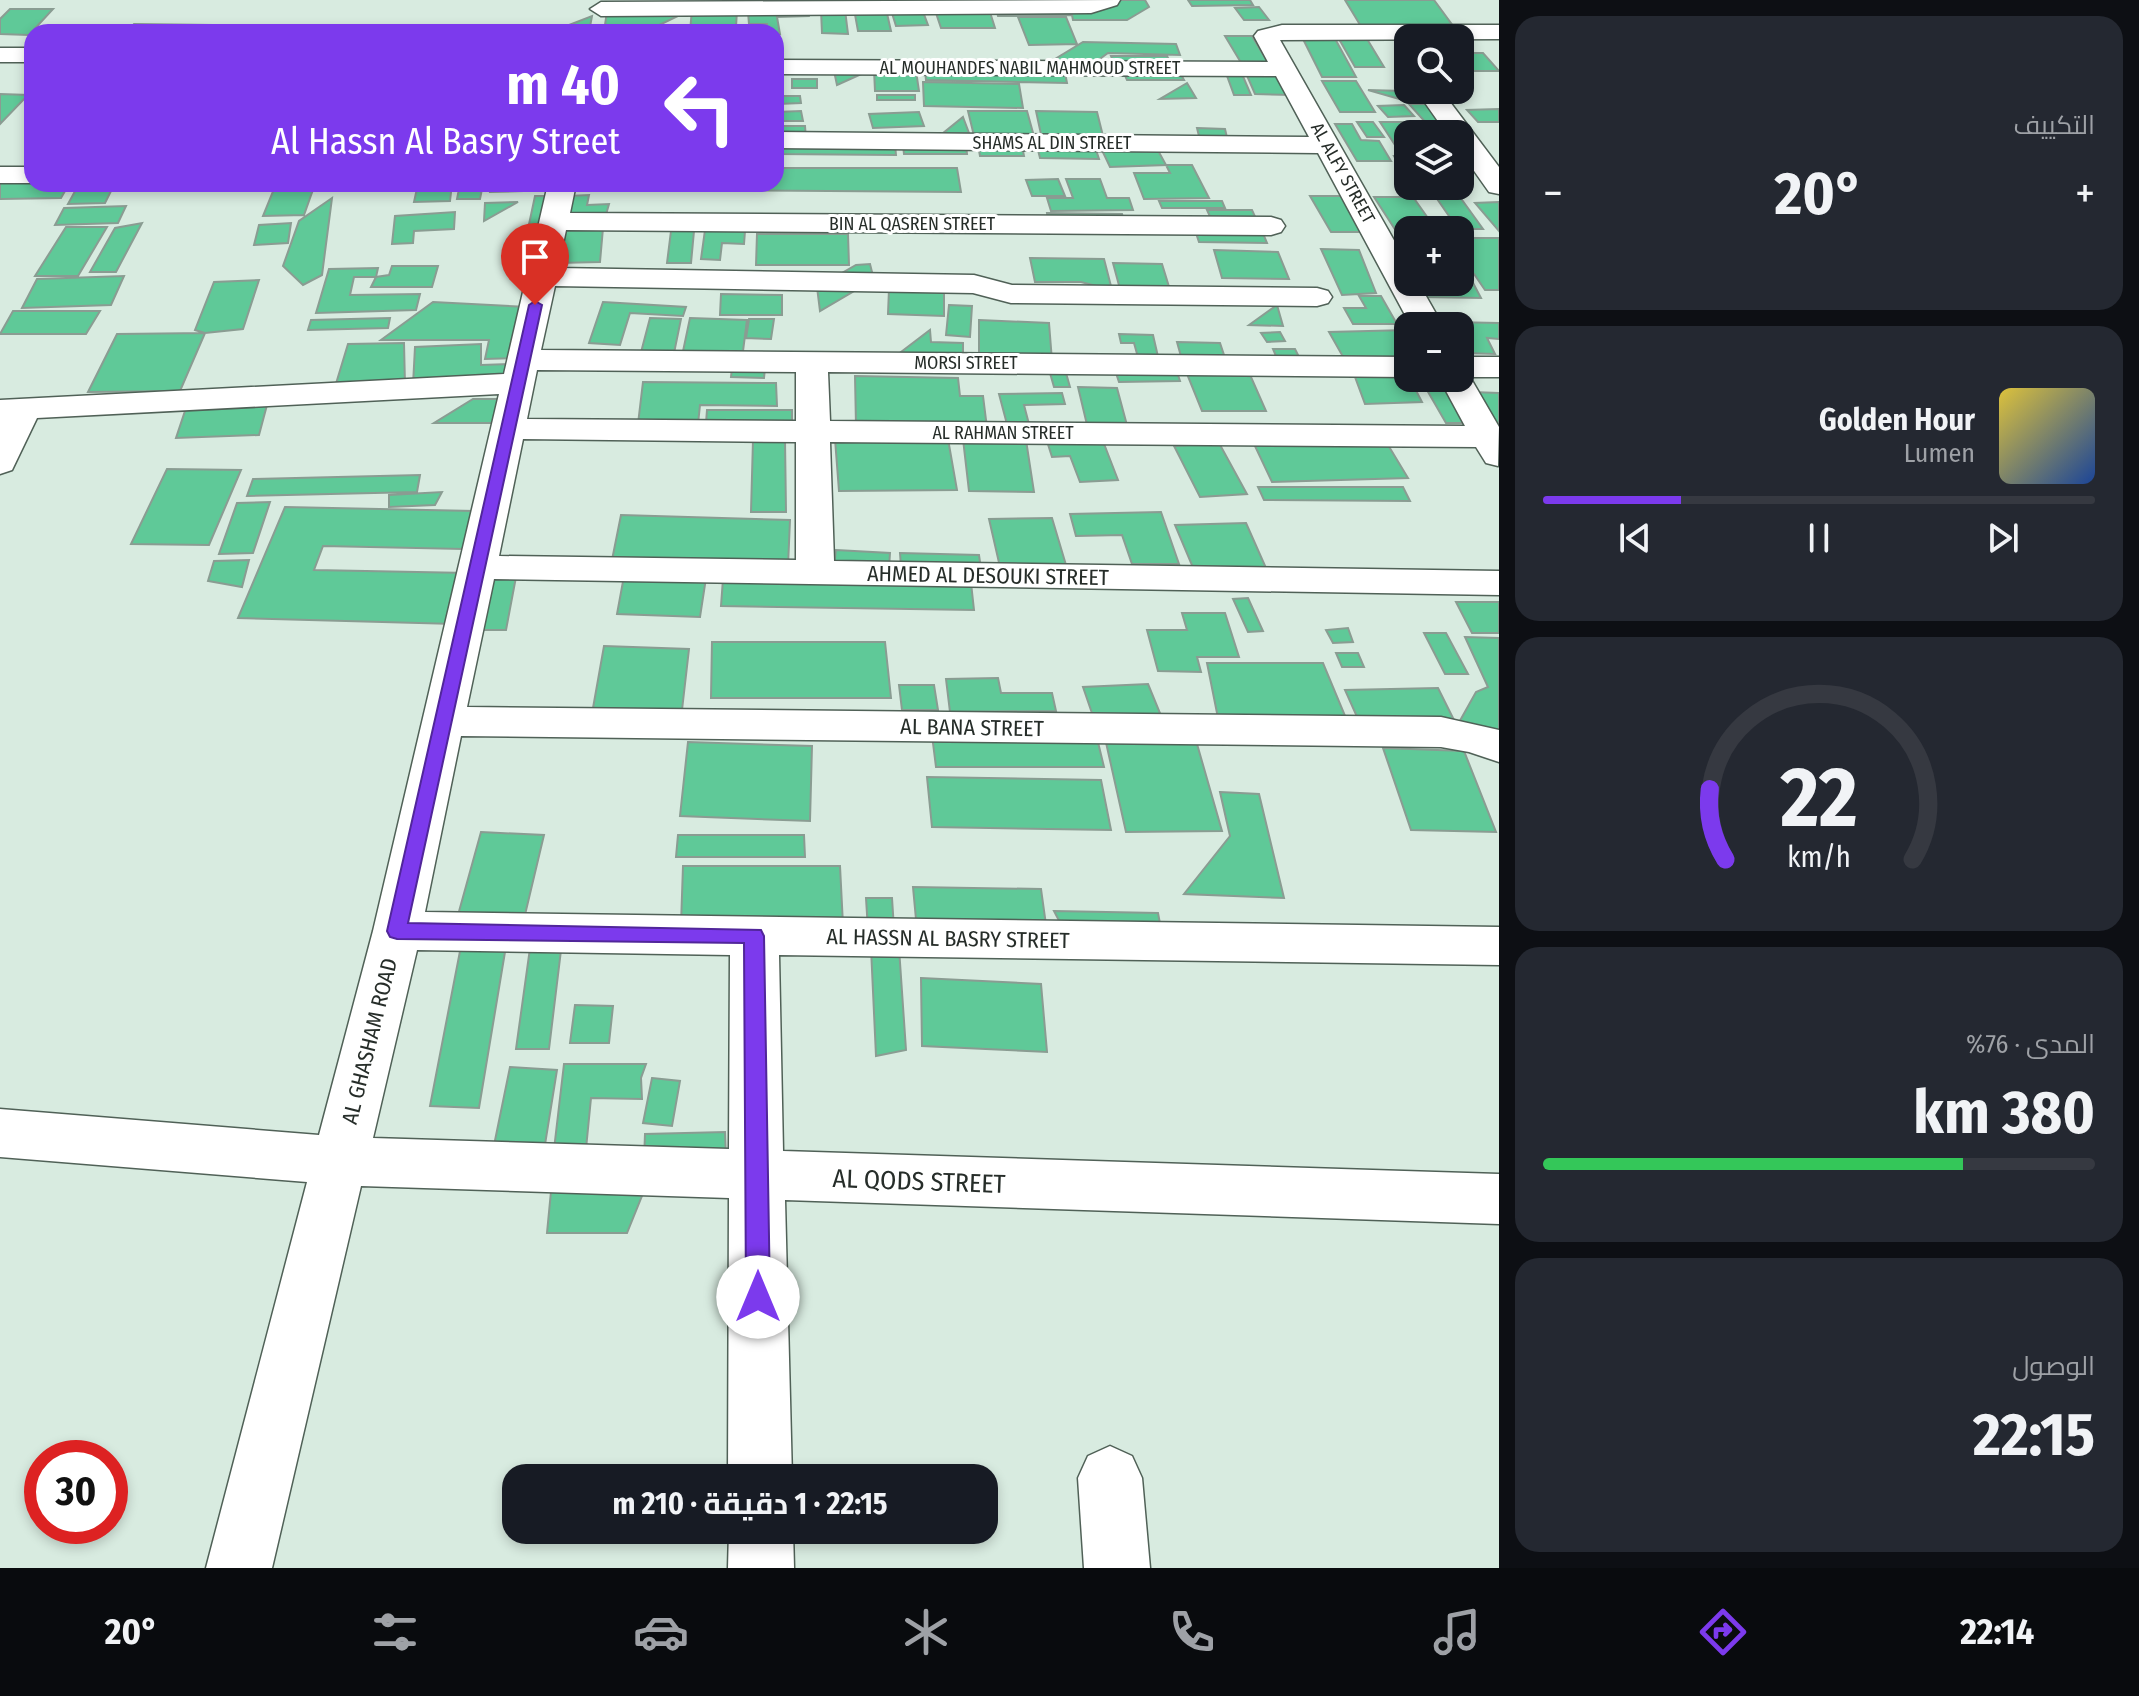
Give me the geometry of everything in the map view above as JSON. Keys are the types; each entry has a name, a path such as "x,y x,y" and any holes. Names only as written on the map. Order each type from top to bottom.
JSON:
{"street":[{"path":"598,24 602,4 1091,6 1109,0"},
{"path":"1469,11 1493,32"},
{"name":"AL ALFY STREET","path":"1386,32 1282,32 1269,34 1266,39 1329,145 1419,312"},
{"path":"1386,32 1493,32"},
{"path":"1386,32 1394,43"},
{"path":"0,55 24,55"},
{"name":"AL MOUHANDES NABIL MAHMOUD STREET","path":"784,67 1283,69"},
{"path":"1438,104 1499,186"},
{"name":"SHAMS AL DIN STREET","path":"784,140 1329,145"},
{"path":"0,175 24,175"},
{"name":"BIN AL QASREN STREET","path":"558,203 1271,226"},
{"name":"AL GHASHAM ROAD","path":"239,1568 397,931 558,203"},
{"path":"541,277 974,284 1011,294 1317,297"},
{"path":"812,362 815,573"},
{"name":"MORSI STREET","path":"12,410 520,372 812,362 995,398 1394,368"},
{"path":"1474,367 1499,367"},
{"path":"1463,392 1495,444"},
{"name":"AL RAHMAN STREET","path":"508,429 813,431 995,398 1495,444"},
{"path":"0,463 12,410"},
{"name":"AHMED AL DESOUKI STREET","path":"478,567 1499,583"},
{"name":"AL BANA STREET","path":"443,721 1441,732 1477,738 1499,747"},
{"name":"AL HASSN AL BASRY STREET","path":"397,931 1499,946"},
{"path":"754,936 760,1464"},
{"name":"AL QODS STREET","path":"0,1133 340,1161 1499,1199"},
{"path":"1110,1478 1117,1568"},
{"path":"761,1544 761,1568"}],"building":[{"path":"1113,0 1145,0 1149,7 1127,20 1073,20 1072,15 998,16 996,8 1112,4"},
{"path":"1188,0 1250,0 1253,5 1192,6"},
{"path":"1345,0 1434,0 1452,24 1394,24 1394,29 1362,28"},
{"path":"1259,7 1269,20 1244,20 1235,8"},
{"path":"10,9 53,9 39,24 24,24 24,35 0,34 0,19"},
{"path":"692,9 737,10 736,24 691,24"},
{"path":"854,9 886,9 891,31 858,31"},
{"path":"922,9 928,25 896,26 891,10"},
{"path":"989,9 995,28 941,28 935,10"},
{"path":"821,10 845,10 848,34 822,33"},
{"path":"607,11 688,11 661,24 605,24"},
{"path":"812,11 809,16 777,17 778,24 749,24 748,12"},
{"path":"592,16 590,24 572,24"},
{"path":"1018,17 1066,17 1077,44 1029,45"},
{"path":"1301,35 1333,35 1356,77 1322,77"},
{"path":"1225,36 1252,36 1270,66 1243,66"},
{"path":"1339,39 1367,39 1384,67 1355,67"},
{"path":"1083,42 1176,44 1180,55 1108,53 1090,66 1047,64"},
{"path":"1474,53 1483,53 1499,71 1474,71"},
{"path":"1111,56 1167,56 1172,66 1115,66"},
{"path":"874,70 916,71 919,91 875,91"},
{"path":"925,70 1065,73 1067,83 926,80"},
{"path":"834,71 868,71 837,85"},
{"path":"1123,71 1179,71 1184,80 1127,80"},
{"path":"1245,71 1280,72 1291,95 1255,94"},
{"path":"1226,73 1242,74 1251,95 1234,95"},
{"path":"792,79 817,79 817,88 792,88"},
{"path":"1322,81 1356,81 1375,112 1340,112"},
{"path":"923,82 1019,84 1023,108 924,106"},
{"path":"1187,83 1196,98 1160,99"},
{"path":"1368,90 1394,91 1394,97"},
{"path":"0,94 24,95 24,99 0,124"},
{"path":"877,95 915,95 915,100 877,100"},
{"path":"784,96 800,96 801,103 784,104"},
{"path":"1409,104 1426,104 1441,120 1423,120"},
{"path":"1404,105 1414,116 1388,117 1378,106"},
{"path":"1499,109 1499,122 1478,122 1467,110"},
{"path":"801,111 803,121 784,121 784,112"},
{"path":"968,111 1027,111 1035,140 975,140"},
{"path":"1036,111 1097,112 1104,140 1042,139"},
{"path":"919,112 924,126 873,128 869,114"},
{"path":"963,117 969,133 942,134"},
{"path":"1357,122 1373,122 1384,137 1367,137"},
{"path":"1380,122 1394,122 1394,143"},
{"path":"1335,124 1352,124 1361,140 1379,141 1391,161 1357,161"},
{"path":"784,126 805,126 806,139 784,139"},
{"path":"1197,128 1225,129 1228,142 1200,140"},
{"path":"784,143 895,144 896,155 784,154"},
{"path":"903,145 966,146 967,154 904,154"},
{"path":"978,145 1022,146 1024,156 980,156"},
{"path":"1155,145 1166,165 1110,167 1100,146"},
{"path":"1037,146 1095,147 1099,159 1040,158"},
{"path":"1166,165 1192,165 1209,198 1144,199 1134,173 1170,173"},
{"path":"784,168 957,168 961,192 784,191"},
{"path":"24,178 24,192 64,192 61,198 0,199 0,179"},
{"path":"1058,179 1065,196 1032,196 1026,180"},
{"path":"1066,179 1100,179 1107,198 1129,198 1133,210 1051,211 1047,198 1073,198"},
{"path":"75,192 110,192 105,203 68,204"},
{"path":"273,192 312,192 304,215 263,216"},
{"path":"416,192 451,192 450,201 414,202"},
{"path":"458,192 481,192 480,199 457,199"},
{"path":"589,195 587,205 609,204 605,218 563,217 568,196"},
{"path":"535,196 552,196 546,229 528,229"},
{"path":"1310,196 1344,196 1366,232 1331,232"},
{"path":"1374,197 1415,200 1426,216 1394,216 1394,228"},
{"path":"332,198 322,275 303,285 283,266 299,221"},
{"path":"1438,200 1462,200 1474,216 1449,216"},
{"path":"1159,201 1222,201 1225,208 1162,208"},
{"path":"518,202 484,221 485,203"},
{"path":"1499,202 1499,231 1475,203"},
{"path":"126,206 118,223 55,225 64,208"},
{"path":"1207,210 1252,210 1257,221 1212,221"},
{"path":"455,212 454,229 414,231 413,243 392,244 395,216"},
{"path":"1047,213 1122,214 1124,221 1048,221"},
{"path":"1474,217 1483,229 1474,229"},
{"path":"142,223 116,272 90,272 115,228"},
{"path":"291,223 288,243 254,245 259,225"},
{"path":"66,227 107,227 78,276 35,276"},
{"path":"562,228 603,228 600,262 558,263"},
{"path":"705,230 745,231 744,244 722,243 720,260 701,259"},
{"path":"1195,230 1262,231 1267,243 1199,242"},
{"path":"671,231 694,231 691,263 667,263"},
{"path":"524,234 545,234 537,266 515,266"},
{"path":"757,234 848,234 849,265 756,265"},
{"path":"1474,238 1499,238 1499,290 1485,290 1474,274"},
{"path":"1321,249 1359,250 1376,293 1342,295"},
{"path":"1214,250 1278,252 1289,279 1222,278"},
{"path":"1030,258 1104,259 1112,290 1081,282 1035,282"},
{"path":"1113,263 1162,264 1170,290 1120,289"},
{"path":"870,264 873,276 833,278 856,265"},
{"path":"392,266 438,266 432,287 371,287 376,277 389,275"},
{"path":"378,268 376,277 354,277 350,295 420,294 416,310 316,313 329,269"},
{"path":"124,276 111,305 22,308 37,279"},
{"path":"259,280 243,329 205,333 195,330 214,282"},
{"path":"1474,285 1481,298 1420,297 1474,296"},
{"path":"817,287 861,287 820,311"},
{"path":"889,289 944,291 944,316 888,314"},
{"path":"721,294 782,295 782,315 720,315"},
{"path":"1359,296 1381,296 1394,324 1353,324 1344,308 1366,308"},
{"path":"433,302 527,307 518,358 485,359 489,340 381,340"},
{"path":"603,302 686,307 683,316 630,313 620,345 589,343"},
{"path":"949,305 972,306 970,337 946,335"},
{"path":"1277,305 1283,326 1249,325"},
{"path":"13,311 100,311 86,334 0,334"},
{"path":"390,318 388,328 308,330 311,320"},
{"path":"650,318 681,319 673,358 640,356"},
{"path":"690,318 747,320 742,359 682,356"},
{"path":"749,319 774,319 771,339 746,338"},
{"path":"979,320 1049,323 1052,361 979,357"},
{"path":"1474,322 1499,323 1499,339 1487,338 1495,354 1474,353"},
{"path":"930,330 931,342 963,343 963,357 897,355"},
{"path":"1394,330 1394,361 1346,362 1329,332"},
{"path":"1280,332 1285,341 1267,342 1261,333"},
{"path":"205,333 180,391 88,392 117,334"},
{"path":"1119,334 1153,335 1159,361 1139,361 1134,343 1121,343"},
{"path":"1177,342 1220,343 1226,361 1182,360"},
{"path":"404,343 405,385 335,387 348,344"},
{"path":"481,344 481,365 510,364 511,380 413,385 415,347"},
{"path":"1273,349 1295,349 1301,361 1278,361"},
{"path":"732,368 765,368 764,378 731,377"},
{"path":"1247,368 1266,411 1202,411 1185,369"},
{"path":"1176,369 1180,381 1119,382 1115,370"},
{"path":"1050,373 1066,373 1070,387 1054,387"},
{"path":"855,376 958,378 960,396 983,396 987,428 856,425"},
{"path":"1394,376 1394,392 1417,392 1422,402 1365,404 1355,377"},
{"path":"643,382 776,383 777,406 700,405 698,424 638,424"},
{"path":"1078,387 1117,388 1128,429 1088,429"},
{"path":"1428,392 1456,392 1475,423 1446,423"},
{"path":"1472,392 1499,393 1499,432 1493,431"},
{"path":"1062,393 1065,404 1024,405 1030,428 1008,428 999,394"},
{"path":"473,399 501,399 496,423 434,423"},
{"path":"267,405 259,435 176,438 186,408"},
{"path":"707,410 792,410 792,424 706,423"},
{"path":"1101,436 1118,480 1080,482 1070,456 1052,457 1046,438"},
{"path":"835,439 948,439 957,490 839,491"},
{"path":"963,439 1026,440 1034,492 969,491"},
{"path":"753,440 785,440 786,512 751,512"},
{"path":"1385,440 1408,478 1272,482 1254,444"},
{"path":"1219,443 1247,494 1200,497 1174,446"},
{"path":"167,469 241,470 209,545 131,544"},
{"path":"420,475 417,492 247,496 253,479"},
{"path":"1258,487 1403,487 1410,501 1264,500"},
{"path":"442,492 435,505 389,507 389,495"},
{"path":"270,502 253,553 219,554 237,503"},
{"path":"285,507 474,511 463,549 323,546 314,570 468,573 455,624 238,618"},
{"path":"1161,512 1179,564 1132,564 1122,535 1076,536 1070,514"},
{"path":"621,515 790,520 788,566 612,560"},
{"path":"1052,518 1066,565 1000,567 989,519"},
{"path":"1246,523 1266,568 1194,570 1175,525"},
{"path":"836,550 890,553 889,568 834,566"},
{"path":"900,553 979,555 981,569 901,567"},
{"path":"249,560 242,587 208,581 214,561"},
{"path":"484,576 516,577 506,630 474,630"},
{"path":"624,576 706,578 700,617 617,614"},
{"path":"723,579 971,583 974,610 721,606"},
{"path":"1248,598 1263,631 1248,632 1233,599"},
{"path":"1456,602 1499,602 1499,633 1472,633"},
{"path":"1182,613 1225,613 1239,657 1197,657 1201,672 1158,671 1147,630 1187,630"},
{"path":"1348,628 1353,642 1333,643 1326,630"},
{"path":"1424,633 1446,633 1468,674 1445,674"},
{"path":"1465,637 1499,638 1499,742 1457,726 1476,692 1488,687"},
{"path":"712,642 885,642 891,698 711,698"},
{"path":"604,646 689,649 682,710 593,708"},
{"path":"1336,653 1358,653 1364,667 1342,667"},
{"path":"1207,663 1323,663 1348,723 1219,723"},
{"path":"998,678 1001,693 1052,693 1056,711 950,712 946,679"},
{"path":"1148,684 1162,718 1095,722 1083,687"},
{"path":"899,685 934,685 938,710 902,710"},
{"path":"1438,688 1457,726 1362,728 1345,690"},
{"path":"1096,734 1104,767 936,767 932,735"},
{"path":"1195,737 1222,831 1126,832 1105,738"},
{"path":"688,742 812,746 810,821 680,816"},
{"path":"1383,748 1464,751 1496,832 1411,830"},
{"path":"927,777 1101,780 1111,830 932,827"},
{"path":"1220,792 1259,794 1284,898 1184,894 1230,836"},
{"path":"481,832 544,835 524,919 458,915"},
{"path":"678,835 804,835 805,857 676,857"},
{"path":"683,866 840,866 843,925 681,925"},
{"path":"913,887 1041,889 1047,932 917,930"},
{"path":"866,898 892,898 894,929 868,930"},
{"path":"1054,911 1158,913 1162,934 1066,934"},
{"path":"531,941 562,942 549,1049 516,1049"},
{"path":"461,946 506,946 479,1108 430,1106"},
{"path":"871,948 899,948 906,1050 876,1056"},
{"path":"921,978 1041,984 1047,1052 922,1046"},
{"path":"575,1005 613,1006 609,1043 570,1043"},
{"path":"564,1064 646,1064 641,1078 642,1099 591,1098 585,1159 553,1158"},
{"path":"510,1067 557,1070 543,1157 492,1155"},
{"path":"652,1078 680,1081 672,1126 643,1123"},
{"path":"725,1132 726,1159 644,1160 645,1134"},
{"path":"552,1181 648,1181 627,1233 547,1233"}],"route":[{"path":"535,305 397,931 754,936 758,1297"}]}
